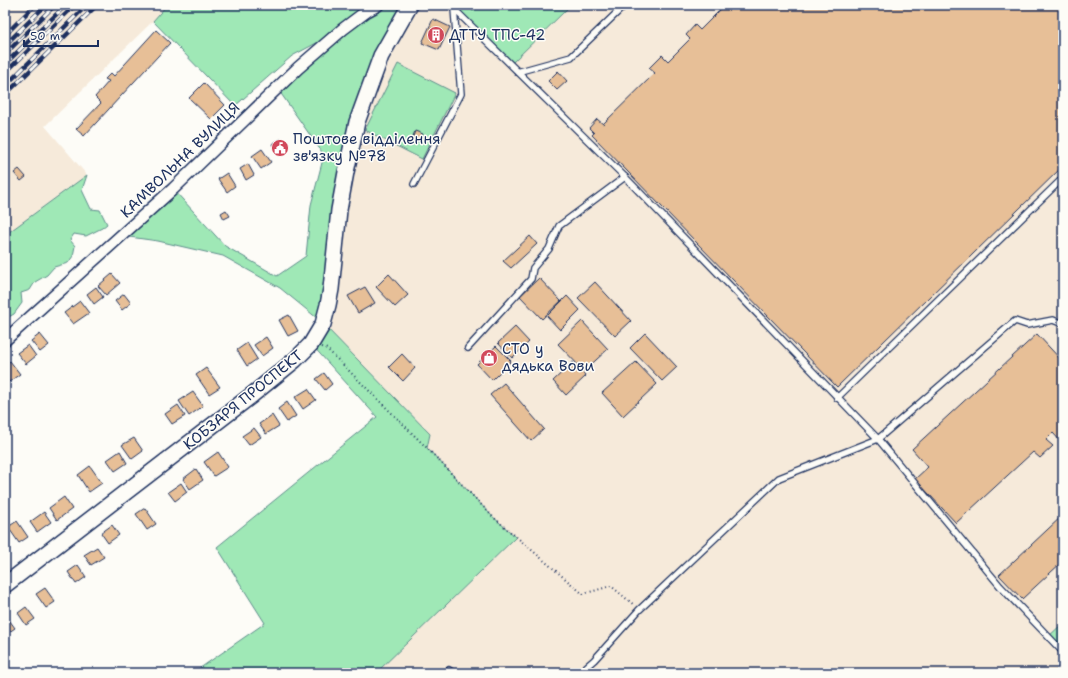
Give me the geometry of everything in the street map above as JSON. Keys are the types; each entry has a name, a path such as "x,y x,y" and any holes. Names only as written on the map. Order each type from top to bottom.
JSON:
{"main road":[{"name":"КОБЗАРЯ ПРОСПЕКТ","path":"5,585 252,395 295,360 311,344 323,324 328,305 339,210 357,122 381,56 410,5"}],"street":[{"name":"КАМВОЛЬНА ВУЛИЦЯ","path":"5,340 162,200 298,68 343,29 367,11 378,5"}],"lane":[{"path":"517,72 571,57 625,5"},
{"path":"452,7 626,177 878,439 1000,586 1063,652"},
{"path":"414,184 460,94 452,7"},
{"path":"468,348 531,279 533,268 549,249 559,226 626,177"},
{"path":"837,398 1063,178"},
{"path":"579,673 594,660 639,610 779,478 878,439 1015,321 1027,325 1053,320 1063,324"},
{"path":"446,673 449,670 453,673"}],"path":[{"path":"311,344 327,349 427,448 492,516 583,594 611,586 639,610"}],"shaded area":[{"path":"5,5 167,5 153,21 45,126 87,175 5,235"},
{"path":"410,5 450,5 510,64 571,5 1063,5 1063,623 1048,637 1063,652 1063,673 376,673 516,537 492,516 427,448 430,434 323,324 357,122"}],"green space":[{"path":"167,5 410,5 357,122 323,324 430,434 427,448 492,516 516,537 376,673 193,673 265,623 217,547 377,417 311,344 323,323 280,288 223,256 158,241 122,236 173,189 225,246 277,276 306,256 311,205 324,155 277,88 341,30 292,56 235,106 153,21"},
{"path":"450,5 571,5 510,65"},
{"path":"398,64 455,93 422,159 365,130"},
{"path":"87,175 82,190 91,209 100,210 107,224 86,236 74,234 70,240 75,246 73,256 68,263 54,267 47,275 35,282 30,290 21,293 22,303 14,314 5,319 5,235"},
{"path":"1063,623 1063,652 1048,637"}],"building":[{"path":"466,5 476,5 477,6 473,11"},
{"path":"725,5 1063,5 1063,166 837,387 592,135 594,133 589,128 597,119 603,124 655,73 649,68 662,55 668,61 690,39 686,35 695,25 700,30"},
{"name":"ДТТУ ТПС-42","path":"433,19 450,27 439,50 422,43"},
{"path":"156,30 170,43 84,136 76,129 101,103 95,97 109,81 105,79 111,73 114,76"},
{"path":"558,71 567,81 557,90 548,81"},
{"path":"204,83 225,105 211,119 189,98"},
{"path":"415,131 423,134 419,142 412,139"},
{"path":"281,139 288,149 279,155 272,144"},
{"path":"262,149 271,162 261,169 252,156"},
{"path":"248,164 254,175 246,180 240,169"},
{"path":"19,169 26,177 21,181 14,173"},
{"path":"227,173 235,186 227,192 218,179"},
{"path":"226,210 230,216 224,219 221,213"},
{"path":"530,236 537,244 511,268 503,261"},
{"path":"112,274 120,283 106,295 98,286"},
{"path":"389,274 408,295 395,307 376,287"},
{"path":"539,278 561,301 542,319 520,296"},
{"path":"595,282 631,321 615,336 578,298"},
{"path":"96,287 103,297 94,304 87,294"},
{"path":"365,287 375,303 358,313 348,296"},
{"path":"124,294 131,303 122,310 115,301"},
{"path":"567,296 580,310 560,330 547,316"},
{"path":"80,301 89,313 73,324 64,313"},
{"path":"289,315 298,331 288,336 279,320"},
{"path":"582,321 608,349 584,371 558,344"},
{"path":"515,327 529,342 512,358 498,343"},
{"path":"645,333 677,367 662,381 630,348"},
{"path":"40,334 49,345 40,352 31,341"},
{"path":"1037,334 1063,362 1063,444 1053,433 1046,440 1053,446 1040,458 1033,452 956,523 915,479 928,467 912,449"},
{"path":"266,337 273,348 262,356 254,345"},
{"path":"247,343 257,359 247,366 237,350"},
{"path":"28,345 36,356 26,364 17,353"},
{"path":"496,346 511,361 492,380 477,364"},
{"path":"402,354 415,368 403,381 389,367"},
{"path":"10,361 20,374 9,382 5,377 5,365"},
{"path":"573,362 586,376 566,395 553,381"},
{"path":"636,362 657,384 623,416 602,393"},
{"path":"206,368 220,387 209,394 196,375"},
{"path":"324,373 332,384 325,390 316,379"},
{"path":"504,383 544,429 531,441 490,395"},
{"path":"308,389 316,400 303,409 295,397"},
{"path":"193,392 203,406 189,416 179,401"},
{"path":"287,402 296,416 287,422 278,409"},
{"path":"178,405 185,416 172,424 165,414"},
{"path":"272,415 279,426 266,434 259,424"},
{"path":"254,428 261,437 249,445 242,436"},
{"path":"134,438 143,451 132,459 122,445"},
{"path":"120,451 127,463 115,471 107,460"},
{"path":"218,452 228,467 214,476 204,462"},
{"path":"90,466 102,483 89,492 78,475"},
{"path":"196,469 203,480 190,489 183,479"},
{"path":"181,483 187,492 175,501 168,492"},
{"path":"64,497 72,509 57,520 49,508"},
{"path":"145,508 156,524 147,530 136,514"},
{"path":"44,512 51,522 37,532 30,522"},
{"path":"1063,515 1063,561 1022,599 999,575"},
{"path":"17,521 28,537 19,543 8,527"},
{"path":"112,525 119,535 108,543 101,533"},
{"path":"97,547 104,557 91,565 84,555"},
{"path":"78,565 86,577 76,584 68,572"},
{"path":"45,588 55,602 46,608 36,594"},
{"path":"26,607 35,619 26,625 18,613"},
{"path":"7,617 15,628 5,635 5,618"}],"railway":[{"path":"5,35 35,5"},
{"path":"5,45 46,5"},
{"path":"5,54 55,5"},
{"path":"5,64 66,5"},
{"path":"5,73 75,5"},
{"path":"5,86 87,5"},
{"path":"5,95 97,5"}],"place":[{"name":"ДТТУ ТПС-42","path":"436,35"},
{"name":"Поштове відділення зв'язку №78","path":"280,148"},
{"name":"СТО у дядька Вови","path":"489,358"}]}
